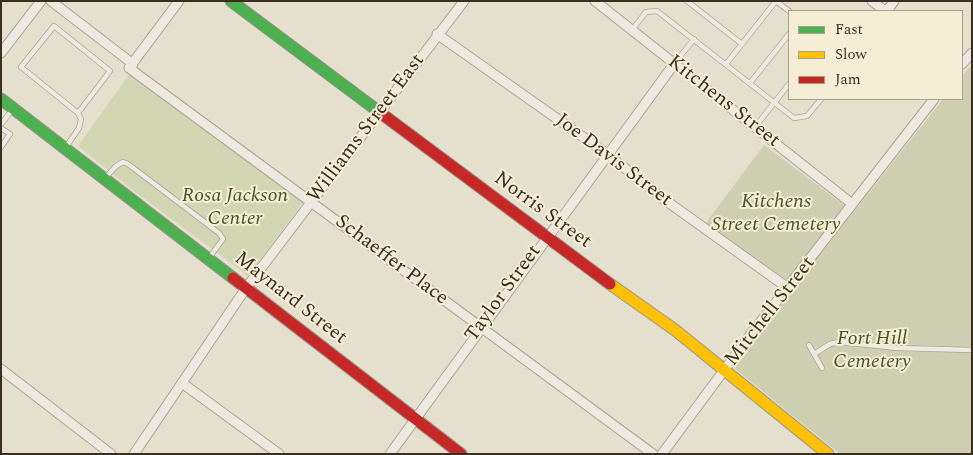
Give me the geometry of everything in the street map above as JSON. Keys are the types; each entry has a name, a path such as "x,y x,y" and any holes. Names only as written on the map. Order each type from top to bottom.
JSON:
{"street":[{"path":"1,53 41,1"},
{"name":"Schaeffer Place","path":"51,1 131,66 480,328 653,454"},
{"path":"131,66 179,1"},
{"name":"Norris Street","path":"231,1 546,238 676,330 828,454"},
{"name":"Williams Street East","path":"134,454 246,288 437,34 464,1"},
{"name":"Kitchens Street","path":"595,1 851,203"},
{"path":"872,1 885,10"},
{"name":"Joe Davis Street","path":"437,34 607,154 665,200 788,288"},
{"path":"963,63 972,53"},
{"name":"Taylor Street","path":"390,454 414,418 674,64"},
{"name":"Maynard Street","path":"1,99 461,454"},
{"name":"Mitchell Street","path":"662,454 745,342 822,245 851,203 933,100"},
{"path":"1,369 111,454"},
{"path":"182,383 279,454"}],"lane":[{"path":"687,1 742,44"},
{"path":"726,64 776,1 788,10"},
{"path":"632,30 646,12 657,11 794,118 808,116 820,100"},
{"path":"65,149 80,128 81,119 78,113 21,67 54,26 110,71 78,113"},
{"path":"750,83 788,35"},
{"path":"674,64 694,39"},
{"path":"755,127 788,85"},
{"path":"1,147 10,134 1,126 13,109"},
{"path":"104,179 116,166 123,162 128,164 219,233 222,239 208,259"},
{"path":"814,354 830,344 839,342 898,348 972,350"},
{"path":"809,345 822,368"}],"green space":[{"name":"Fort Hill Cemetery","path":"972,65 972,454 840,454 734,368 749,344 942,100 963,100 963,75"},
{"name":"Rosa Jackson Center","path":"130,73 304,201 248,276 138,194 78,146"},
{"name":"Kitchens Street Cemetery","path":"764,145 844,205 803,264 787,280 705,224"}],"traffic: fast":[{"path":"231,1 382,114"},
{"path":"1,99 233,278"}],"traffic: slow":[{"path":"610,284 675,330 828,454"}],"traffic: jam":[{"path":"382,114 610,284"},
{"path":"233,278 461,454"}]}
